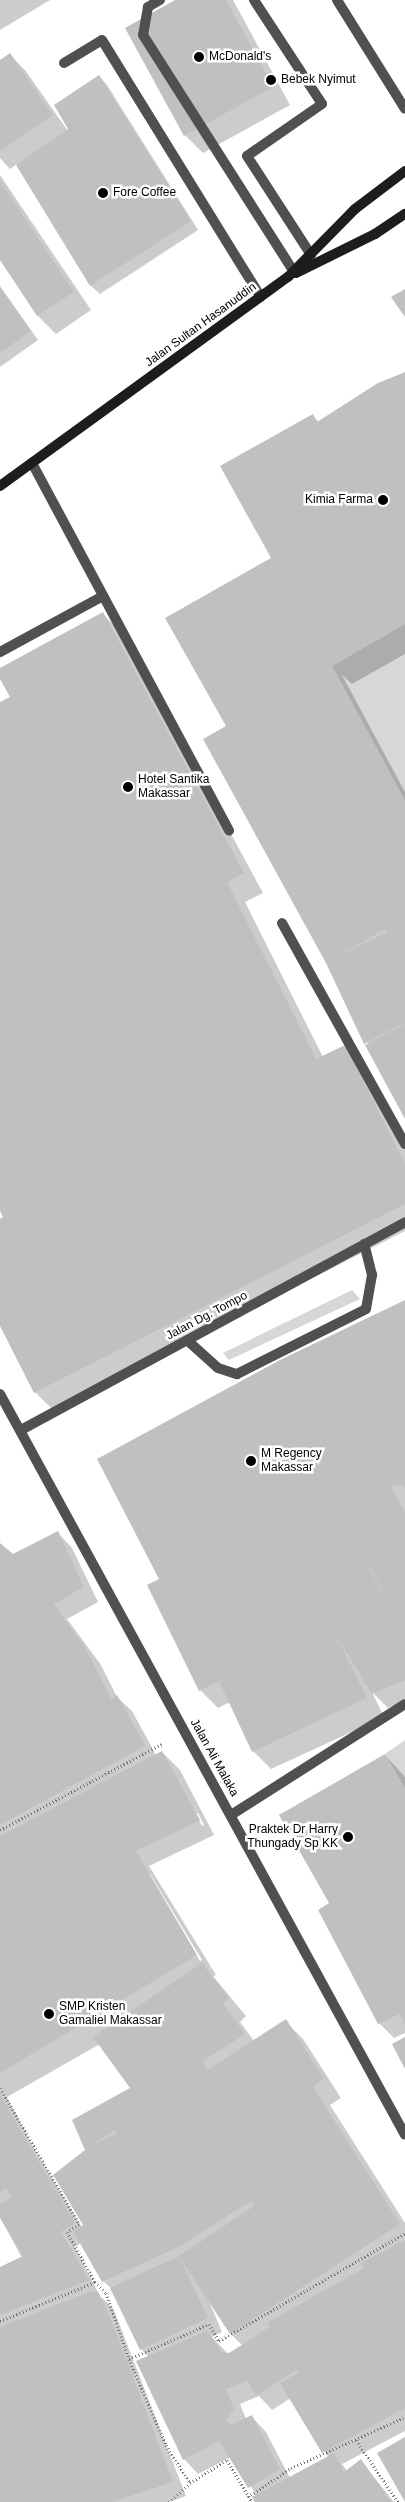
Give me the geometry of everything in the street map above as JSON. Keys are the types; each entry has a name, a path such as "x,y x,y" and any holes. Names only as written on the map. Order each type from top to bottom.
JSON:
{"main road":[{"name":"Jalan Sultan Hasanuddin","path":"0,486 291,275 355,209 405,171"},
{"path":"291,275 375,234 405,214"}],"street":[{"path":"160,0 148,7 144,35 291,275"},
{"path":"254,0 322,104 247,156 311,255"},
{"path":"337,0 405,109"},
{"path":"64,63 102,40 261,297"},
{"path":"32,463 230,831"},
{"path":"0,652 103,596"},
{"path":"282,923 405,1144"},
{"name":"Jalan Dg. Tompo","path":"21,1430 405,1222"},
{"path":"188,1341 218,1368 237,1374 366,1309 372,1275 364,1244"},
{"name":"Jalan Ali Malaka","path":"1,1401 21,1430 405,2135"},
{"path":"231,1815 405,1704"}],"path":[{"path":"0,1830 185,1732"},
{"path":"0,2088 80,2224 67,2232 95,2282 106,2293 129,2359 166,2445 190,2483"},
{"path":"129,2359 209,2324 219,2341 405,2233"},
{"path":"0,2321 95,2282"},
{"path":"248,2496 291,2468 404,2418"},
{"path":"356,2440 398,2502"},
{"path":"169,2502 190,2483 227,2460 252,2502"}],"shaded area":[{"path":"405,624 405,801 332,666"},
{"path":"352,1290 360,1299 229,1360 223,1353"},
{"path":"405,1740 405,1789 385,1754"}],"building":[{"name":"McDonald's","path":"175,0 226,0 273,87 184,136 125,28"},
{"path":"10,53 53,115 0,151 0,60"},
{"name":"Fore Coffee","path":"99,75 191,221 90,286 16,165 68,129 54,105"},
{"path":"0,181 74,292 37,316 0,260"},
{"path":"0,287 31,331 0,353"},
{"path":"405,289 405,317 391,297"},
{"path":"405,372 405,624 332,666 405,801 405,1023 364,1044 326,963 203,739 226,726 165,618 271,558 220,466 313,414 317,422 378,383","holes":["385,929 387,932 333,959"]},
{"path":"103,612 244,873 227,882 316,1059 345,1045 405,1164 405,1204 34,1393 0,1326 0,1219 3,1217 0,1211 0,702 10,697 0,679 0,668"},
{"path":"405,1024 405,1119 365,1045"},
{"path":"405,1300 405,1488 401,1485 390,1486 405,1511 405,1680 372,1694 337,1637 367,1698 252,1752 219,1681 199,1691 147,1585 159,1579 97,1459 280,1360","holes":["370,1568 391,1609 369,1569"]},
{"path":"58,1531 84,1587 54,1604 86,1649 111,1699 117,1695 145,1746 0,1825 0,1543 13,1554"},
{"name":"SMP Kristen Gamaliel Makassar","path":"162,1751 200,1820 136,1851 197,1955 0,2073 0,1836"},
{"path":"385,1754 405,1788 405,2024 400,2014 378,2024 318,1910 329,1903 279,1815"},
{"path":"202,1963 229,1998 223,2004 245,2034 203,2061 207,2070 286,2019 324,2079 313,2087 400,2224 230,2334 179,2256 254,2206 251,2201 180,2246 102,2282 73,2231 83,2225 53,2175 85,2150 72,2120 130,2088 93,2037","holes":["115,2130 117,2133 87,2148"]},
{"path":"405,2037 405,2069 392,2044"},
{"path":"0,2095 75,2223 61,2232 89,2280 0,2315 0,2267 23,2256 0,2218 0,2205 12,2197 6,2188 0,2192"},
{"path":"405,2240 405,2408 322,2453 280,2383 299,2372 296,2370 256,2396 247,2381 226,2389 234,2409 226,2420 231,2425 252,2415 280,2469 248,2488 219,2441 183,2460 136,2361 207,2331 222,2352 229,2353 270,2327 267,2323 364,2268 361,2263"},
{"path":"179,2256 208,2318 140,2350 110,2288"},
{"path":"92,2291 98,2292 111,2320 173,2482 112,2502 0,2502 0,2327"},
{"path":"405,2437 405,2502 377,2453"},
{"path":"334,2453 344,2472 361,2459 391,2502 255,2502 252,2497"}],"place":[{"name":"McDonald's","path":"199,57"},
{"name":"Bebek Nyimut","path":"271,80"},
{"name":"Fore Coffee","path":"103,193"},
{"name":"Kimia Farma","path":"383,500"},
{"name":"Hotel Santika Makassar","path":"128,787"},
{"name":"M Regency Makassar","path":"251,1461"},
{"name":"Praktek Dr Harry Thungady Sp KK","path":"348,1837"},
{"name":"SMP Kristen Gamaliel Makassar","path":"49,2014"}]}
